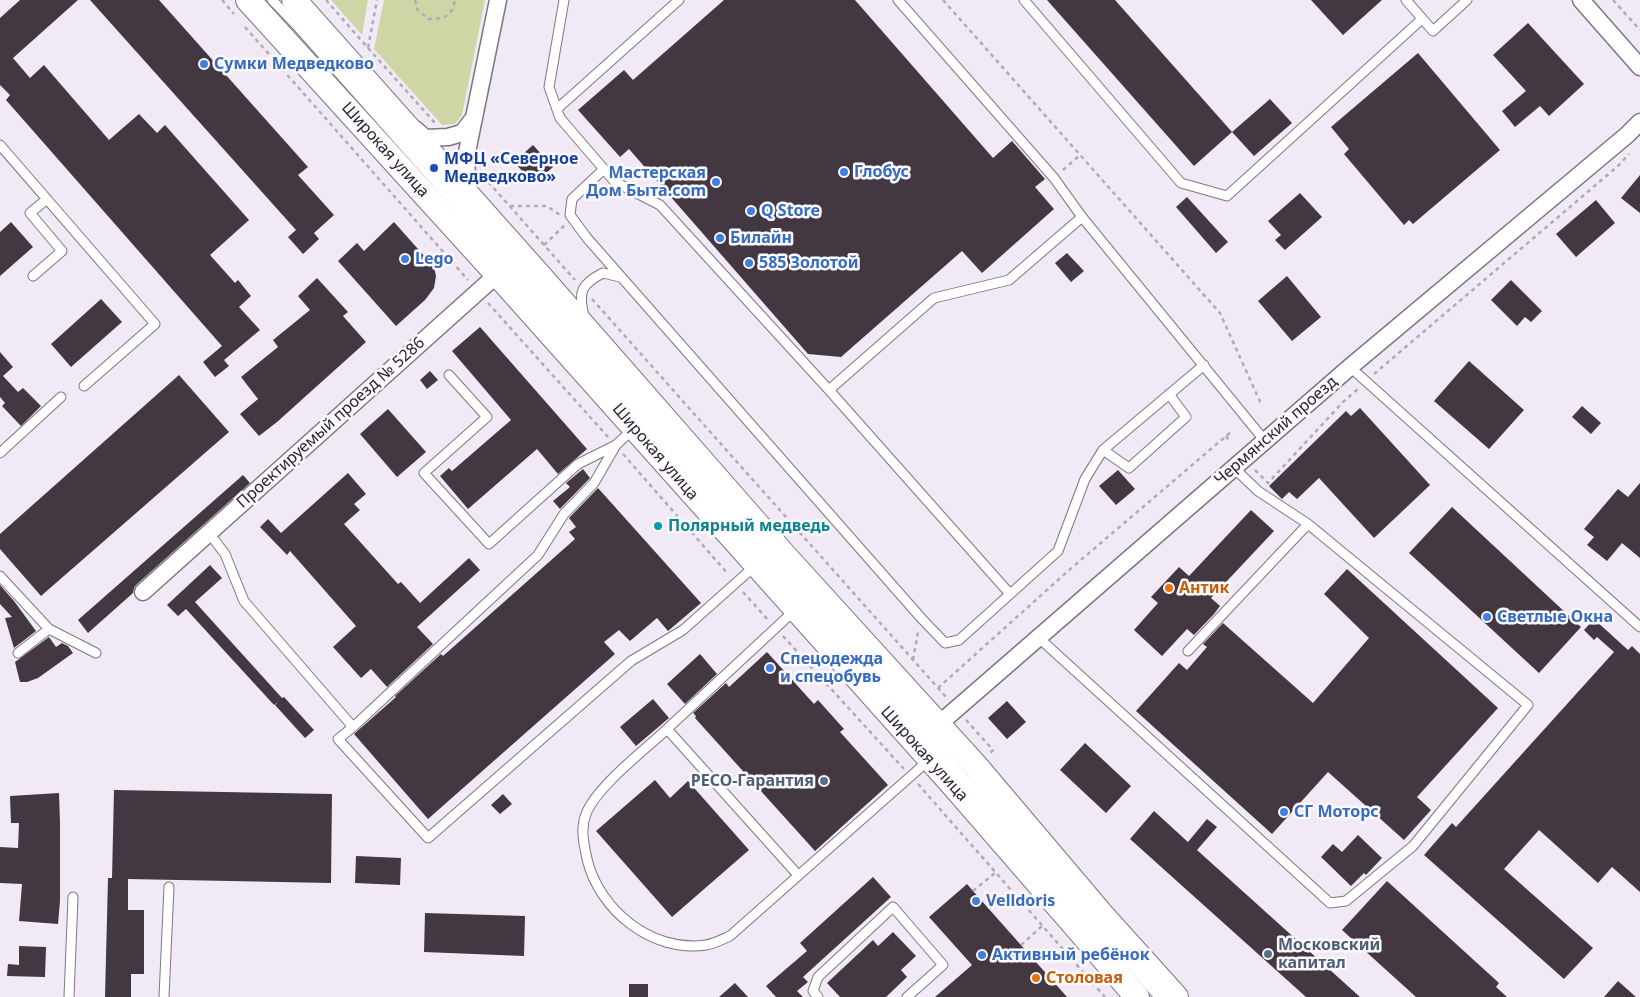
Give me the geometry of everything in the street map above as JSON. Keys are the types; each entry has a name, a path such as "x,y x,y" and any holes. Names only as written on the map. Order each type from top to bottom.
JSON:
{"main road":[{"name":"Широкая улица","path":"294,0 468,195 508,264 634,428 756,566 795,610 928,741 988,793 1176,997"},
{"name":"Широкая улица","path":"242,7 508,264 589,333 862,642 980,817 1137,997"},
{"path":"980,817 988,793"}],"street":[{"path":"468,195 466,157 498,0"},
{"path":"1581,0 1640,67"},
{"path":"394,111 425,138 448,137 462,133 474,117"},
{"name":"Чермянский проезд","path":"928,741 1039,638 1350,367 1620,141 1640,122"},
{"name":"Проектируемый проезд № 5286","path":"143,592 508,264"}],"lane":[{"name":"Широкая улица","path":"272,0 508,264 928,741"},
{"path":"564,0 549,87 560,118 615,182 660,205 829,390 1010,594"},
{"path":"557,109 679,0"},
{"path":"898,0 1054,178 1082,217 1265,441"},
{"path":"1024,0 1181,183 1227,196 1422,19"},
{"path":"1406,0 1433,31 1467,0"},
{"path":"0,145 155,324 84,386"},
{"path":"604,169 572,198 570,215 620,277 945,643 959,640 1058,551 1085,479 1103,450 1204,365"},
{"path":"33,276 62,251 30,213 46,199"},
{"path":"829,390 934,298 1009,280 1082,217"},
{"path":"589,333 580,302 582,288 592,278 603,273 620,277"},
{"path":"1350,367 1640,627"},
{"path":"450,375 487,417 424,473 489,544 578,464 616,445"},
{"path":"1103,450 1129,468 1186,417 1168,394"},
{"path":"0,454 61,397"},
{"path":"634,428 616,445 594,483 564,514 538,555 353,727 338,738 428,838 631,661 683,630 756,566"},
{"path":"1039,638 1330,903 1346,901 1413,846 1528,705 1308,524 1258,491 1234,468"},
{"path":"1188,651 1308,524"},
{"path":"210,533 225,554 244,601 353,727"},
{"path":"0,576 49,629 96,653"},
{"path":"795,610 599,794 586,814 582,839 589,867 600,890 612,907 628,922 650,936 686,946 707,946 730,936 910,776 928,741"},
{"path":"18,653 49,629"},
{"path":"667,729 798,875"},
{"name":"Широкая улица","path":"988,793 1159,997"},
{"path":"164,997 169,887"},
{"path":"69,997 73,897"},
{"path":"818,997 813,991 818,977 893,907 944,964 908,997"}],"path":[{"path":"222,0 242,7"},
{"path":"326,0 438,126"},
{"path":"368,48 377,0"},
{"path":"415,0 417,10 428,19 442,19 454,10 456,0"},
{"path":"943,0 1220,312 1262,406"},
{"path":"1613,0 1640,30"},
{"path":"241,22 776,628 936,803 1105,997"},
{"path":"1255,470 1268,484 1343,402 1618,166 1634,149"},
{"path":"1059,174 1080,155"},
{"path":"480,172 952,703"},
{"path":"510,206 547,206 562,217"},
{"path":"461,272 465,269"},
{"path":"499,316 502,311"},
{"path":"938,688 1068,571 1232,431"},
{"path":"1226,436 1230,442"},
{"path":"913,660 921,618"},
{"path":"965,719 993,750 987,755"},
{"path":"974,891 996,872"},
{"path":"1021,945 1042,926"}],"green space":[{"path":"331,0 368,0 362,35"},
{"path":"384,0 485,0 462,115 455,124 442,125 374,49"}],"building":[{"path":"20,0 78,0 13,58 30,78 44,65 109,140 139,114 157,133 165,125 249,220 210,255 235,283 238,280 251,296 239,307 260,330 224,360 229,366 215,377 203,362 222,346 6,100 10,95 0,85 0,18"},
{"path":"90,0 159,0 308,167 298,175 334,215 314,233 319,239 303,254 288,237 296,230"},
{"name":"Глобус","path":"724,0 855,0 993,158 1012,141 1045,179 1035,187 1054,209 982,273 962,251 841,357 808,354 629,149 620,157 578,110 624,70 633,80"},
{"path":"1047,0 1115,0 1232,132 1194,166"},
{"path":"1311,0 1382,0 1343,35"},
{"path":"1528,23 1584,84 1549,116 1540,106 1515,127 1502,111 1526,91 1493,55"},
{"path":"1418,53 1500,150 1413,224 1409,220 1404,225 1344,154 1349,149 1331,127"},
{"path":"1270,99 1292,123 1254,156 1232,132"},
{"path":"533,145 553,167 534,184 514,162"},
{"path":"1640,175 1640,213 1621,198"},
{"path":"1300,193 1322,217 1285,250 1275,240 1281,235 1268,221"},
{"path":"1187,197 1228,242 1216,253 1176,207"},
{"path":"1596,200 1615,223 1576,257 1556,234"},
{"path":"11,222 33,247 0,276 0,232"},
{"path":"394,222 434,267 436,276 434,288 425,300 396,326 338,261 357,243 364,251"},
{"path":"1067,253 1084,271 1071,282 1055,263"},
{"path":"1287,276 1321,317 1292,341 1258,301"},
{"path":"317,278 348,312 343,316 366,342 259,436 240,414 258,399 241,377 278,347 273,340 310,310 298,296"},
{"path":"1511,280 1542,311 1531,322 1525,317 1517,326 1491,300"},
{"path":"101,299 122,322 71,367 51,344"},
{"path":"480,327 587,449 558,474 537,449 468,509 440,476 449,468 452,471 511,420 452,351"},
{"path":"0,352 13,367 3,376 18,392 23,388 41,406 21,426 2,406 5,403 0,397"},
{"path":"1469,361 1524,410 1489,449 1434,401"},
{"path":"430,371 438,380 427,389 420,380"},
{"path":"179,375 229,432 41,596 0,549 0,534"},
{"path":"1582,406 1601,423 1591,434 1572,417"},
{"path":"1360,408 1430,485 1374,538 1319,478 1297,499 1289,492 1282,499 1269,486 1346,411 1351,416"},
{"path":"388,409 426,452 397,477 360,434"},
{"path":"583,469 590,478 560,509 553,501 570,487 566,483"},
{"path":"1118,470 1135,489 1116,505 1099,486"},
{"path":"348,473 366,494 354,504 360,510 344,524 398,584 401,582 420,603 469,558 480,570 417,627 433,644 387,687 371,669 361,678 333,647 356,626 290,551 287,555 260,527 268,519 281,533"},
{"path":"243,475 250,483 136,585 133,593 88,633 78,620"},
{"path":"1640,483 1640,558 1622,543 1607,561 1587,545 1594,537 1584,529 1618,489 1628,497"},
{"path":"598,488 701,603 668,631 657,618 630,641 619,630 604,642 615,654 428,819 354,734 441,654 443,656 575,539 569,532 576,527 569,518"},
{"path":"1452,507 1581,627 1539,673 1409,553"},
{"path":"1251,510 1274,531 1211,598 1220,606 1214,614 1194,635 1187,629 1162,656 1134,630 1158,603 1151,597 1179,567 1189,576"},
{"path":"210,565 222,578 195,602 282,698 284,697 314,730 305,738 275,705 278,702 274,705 186,609 178,616 167,605"},
{"path":"1347,569 1498,708 1417,797 1431,810 1404,840 1328,772 1272,834 1136,711 1179,663 1187,670 1207,647 1203,644 1223,623 1313,703 1369,638 1324,594"},
{"path":"0,585 36,631 14,648 5,618 12,617 0,604"},
{"path":"1594,619 1628,650 1632,646 1640,654 1640,892 1612,867 1598,883 1539,830 1504,869 1593,948 1564,979 1424,855 1452,823 1456,827 1614,652 1597,637 1594,640 1584,630"},
{"path":"49,637 56,647 62,643 68,646 73,653 38,678 27,682 20,682 15,662"},
{"path":"767,652 814,704 818,700 844,729 840,732 888,785 815,851 695,718 696,716 693,713 726,683 729,687"},
{"path":"700,654 717,674 685,704 667,684"},
{"path":"653,699 669,718 636,746 620,727"},
{"path":"1007,701 1026,722 1007,739 988,718"},
{"path":"1085,743 1131,786 1106,813 1060,770"},
{"path":"655,780 670,798 688,781 749,850 672,917 596,831"},
{"path":"114,790 332,794 331,883 128,879 128,910 144,910 144,974 131,974 131,997 105,997 108,878 112,878"},
{"path":"59,793 60,901 58,924 19,921 22,884 0,883 0,847 18,848 19,823 11,823 10,796"},
{"path":"503,794 512,804 500,814 491,805"},
{"path":"1154,811 1188,842 1207,819 1217,827 1197,850 1360,997 1306,997 1130,839"},
{"path":"1358,835 1382,858 1366,875 1364,873 1351,886 1321,857 1333,844 1342,852"},
{"path":"356,856 401,858 400,885 355,883"},
{"path":"873,877 891,897 803,977 808,982 797,991 803,997 776,997 766,986 807,951 800,943"},
{"path":"1387,881 1499,983 1496,987 1507,997 1416,997 1342,930"},
{"path":"967,884 1067,997 935,997 972,965 929,917"},
{"path":"425,913 525,916 524,956 424,952"},
{"path":"893,932 916,956 901,970 907,977 886,997 840,997 827,983 873,940 878,946"},
{"path":"19,946 46,947 45,977 7,976 8,964 19,965"},
{"path":"1618,981 1636,997 1604,997"},
{"path":"735,983 748,997 719,997"},
{"path":"629,984 648,984 648,997 629,997"}],"place":[{"name":"Сумки Медведково","path":"204,64"},
{"name":"МФЦ «Северное Медведково»","path":"434,168"},
{"name":"Глобус","path":"844,172"},
{"name":"Мастерская Дом Быта.com","path":"716,182"},
{"name":"Q Store","path":"751,211"},
{"name":"Билайн","path":"720,238"},
{"name":"Lego","path":"405,259"},
{"name":"585 Золотой","path":"749,263"},
{"name":"Полярный медведь","path":"658,526"},
{"name":"Антик","path":"1169,588"},
{"name":"Светлые Окна","path":"1487,617"},
{"name":"Спецодежда и спецобувь","path":"770,668"},
{"name":"РЕСО-Гарантия","path":"824,781"},
{"name":"СГ Моторс","path":"1284,812"},
{"name":"Velldoris","path":"976,901"},
{"name":"Московский капитал","path":"1268,954"},
{"name":"Активный ребёнок","path":"982,955"},
{"name":"Столовая","path":"1036,978"}]}
